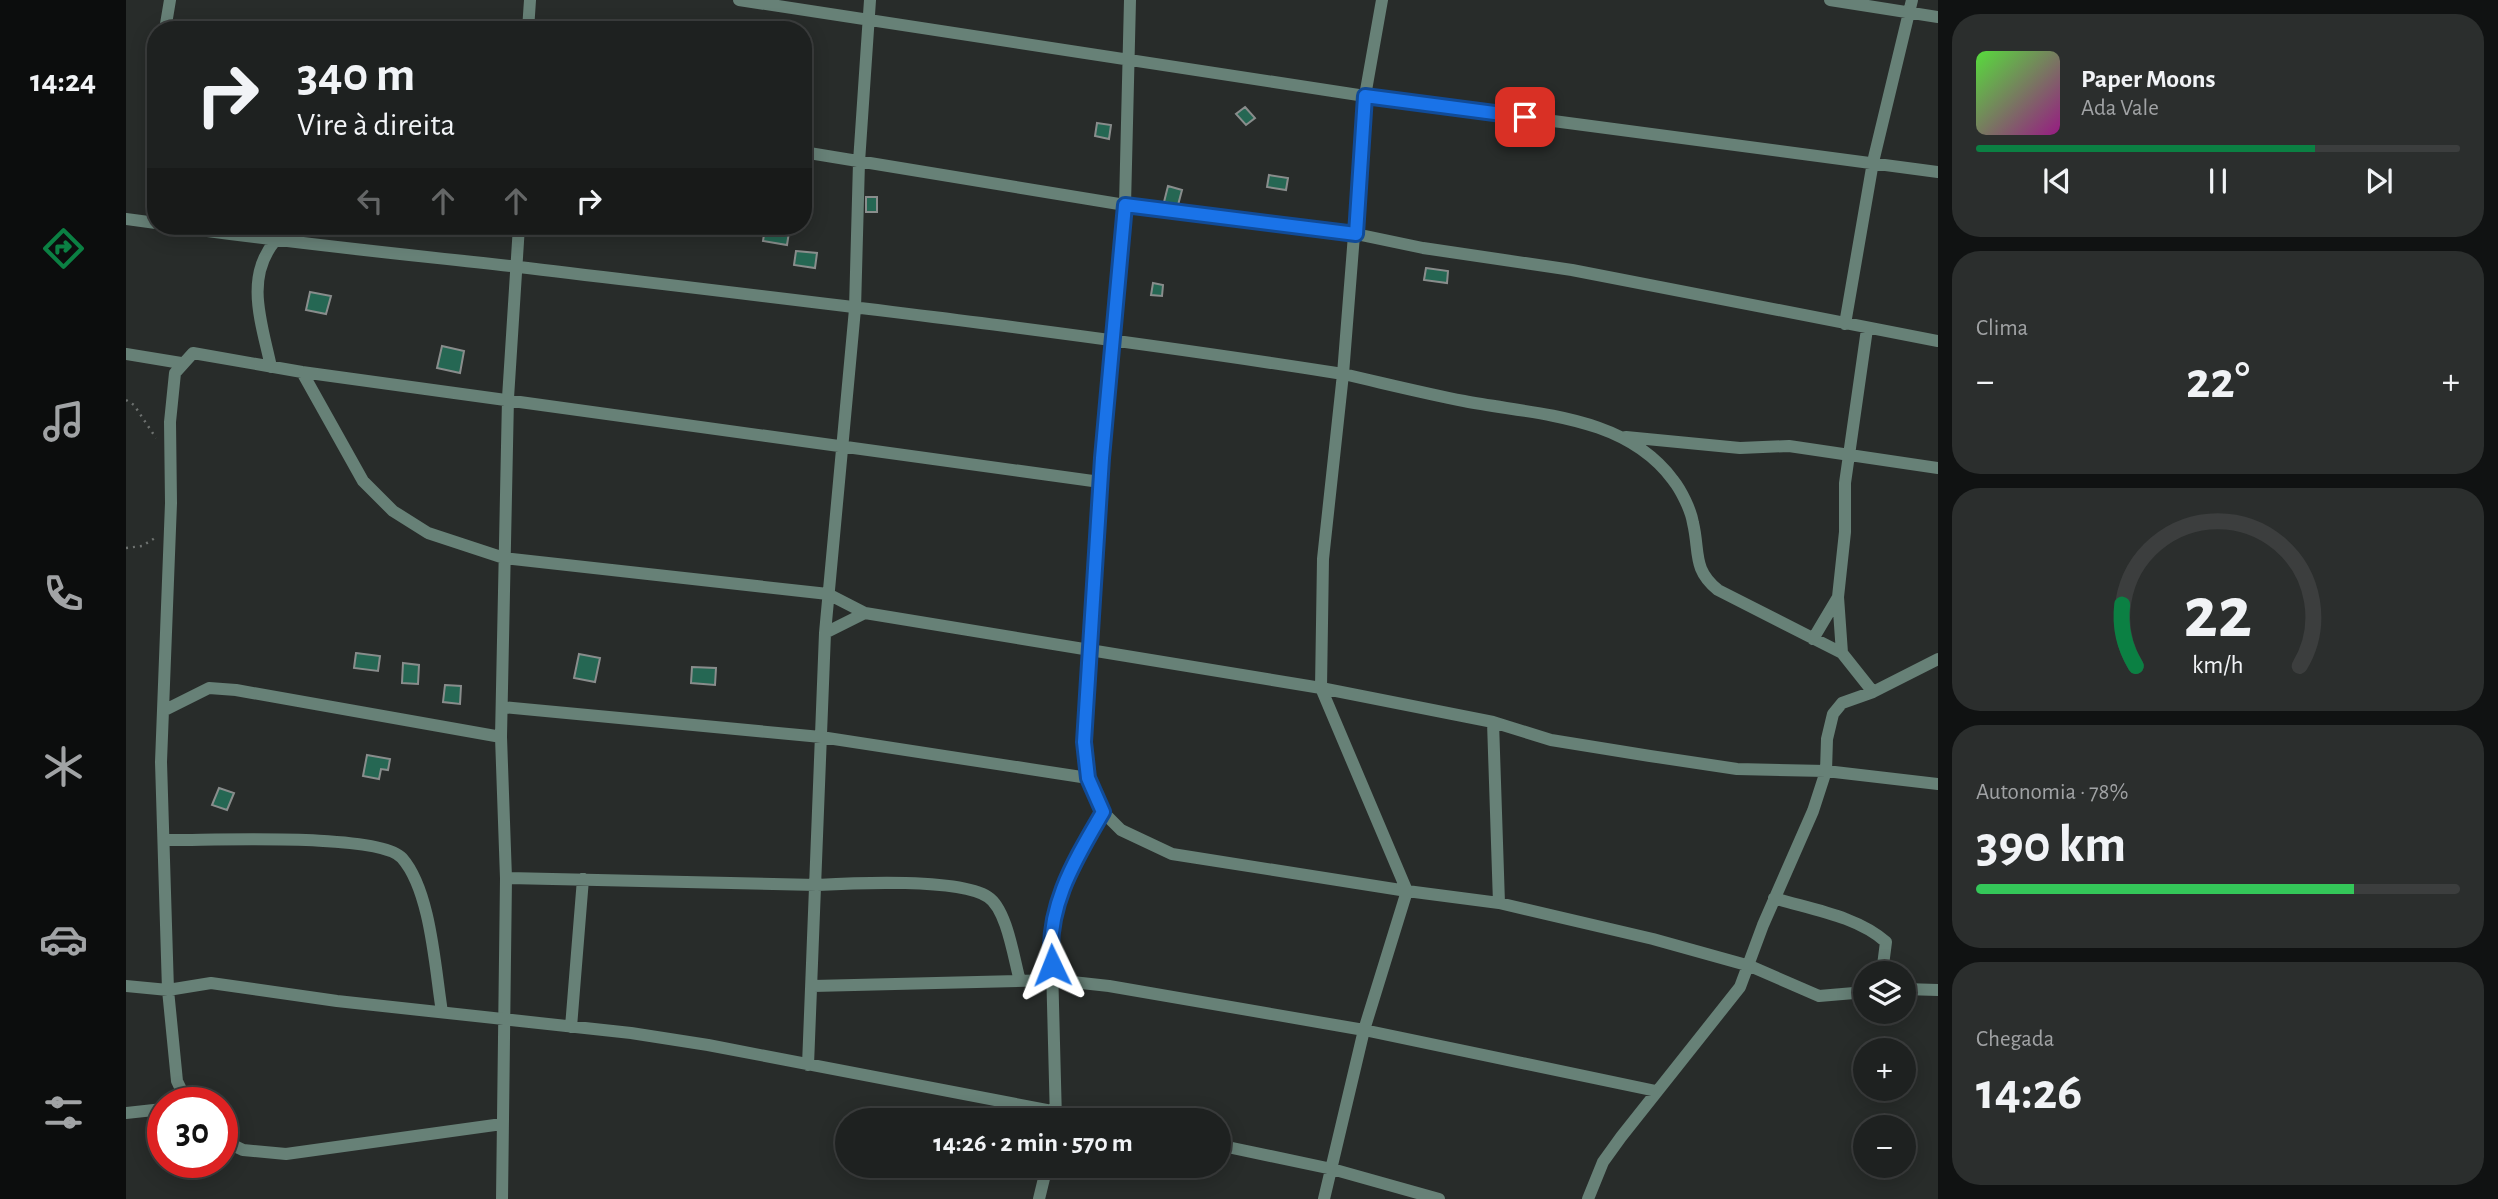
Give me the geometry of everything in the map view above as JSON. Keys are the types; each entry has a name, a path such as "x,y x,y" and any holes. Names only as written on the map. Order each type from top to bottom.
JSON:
{"street":[{"path":"166,21 170,0"},
{"path":"529,21 530,0"},
{"path":"739,0 1365,96 1938,172"},
{"path":"808,1065 825,633 855,309 859,162 870,0"},
{"path":"1130,0 1125,205 1100,482 1084,742 1088,778 1103,812 1121,830 1172,854 1499,903 1653,939 1750,966 1818,996 1853,993"},
{"path":"1324,1199 1364,1030 1407,891 1321,688 1323,559 1356,234 1365,96 1382,0"},
{"path":"1830,0 1911,6 1938,17"},
{"path":"1845,324 1872,162 1911,6"},
{"path":"812,154 1125,205 1356,234 1423,248 1572,270 1938,341"},
{"path":"126,219 147,222"},
{"path":"230,235 1111,339 1343,374 1464,401 1575,420 1622,437 1648,452 1674,481 1693,521 1698,562 1705,580 1760,614 1842,653 1873,692"},
{"path":"502,1199 506,878 501,737 504,558 508,398 519,235"},
{"path":"271,366 256,295 264,254 275,242"},
{"path":"1842,653 1838,597 1849,454 1867,329"},
{"path":"180,1087 177,1081 168,990 161,762 165,709 170,422 175,373 181,363 193,353 302,372 508,398 1100,482"},
{"path":"126,354 181,363"},
{"path":"302,372 363,481 393,511 428,533 504,558 828,594 865,613 1321,688 1493,722 1551,740 1712,766 1826,771 1938,785"},
{"path":"1622,437 1740,448 1789,446 1938,468"},
{"path":"1813,639 1838,597"},
{"path":"825,633 865,613"},
{"path":"1588,1199 1603,1162 1740,987 1774,898 1813,811 1826,771 1827,739 1833,714 1842,703 1873,692 1938,659"},
{"path":"165,709 209,688 236,690 501,737"},
{"path":"503,707 821,737 1088,778"},
{"path":"1493,722 1499,903"},
{"path":"1057,1108 1051,927 1057,903 1073,864 1103,812"},
{"path":"164,841 325,841 370,846 400,856 418,884 442,1012"},
{"path":"506,878 817,885 865,882 964,888 989,897 1002,915 1020,981"},
{"path":"571,1027 583,879"},
{"path":"1774,898 1876,932 1886,942 1884,961"},
{"path":"813,986 1054,980 1150,993 1364,1030 1656,1091"},
{"path":"126,986 168,990 211,983 337,1001 708,1045 1018,1108"},
{"path":"1916,989 1938,990"},
{"path":"126,1113 147,1111"},
{"path":"238,1148 286,1154 502,1124"},
{"path":"1231,1148 1332,1169 1439,1199"},
{"path":"1039,1199 1044,1178"}],"path":[{"path":"126,400 134,405 157,439"},
{"path":"126,548 142,546 169,529"}],"building":[{"path":"1245,107 1255,118 1246,125 1236,114"},
{"path":"1097,123 1111,125 1109,139 1095,136"},
{"path":"1269,175 1288,178 1286,190 1267,187"},
{"path":"1168,186 1182,190 1178,205 1164,202"},
{"path":"866,197 877,197 877,212 866,212"},
{"path":"764,235 789,235 787,245 763,241"},
{"path":"796,251 817,253 815,268 794,265"},
{"path":"1426,268 1448,271 1447,283 1424,280"},
{"path":"1153,283 1163,285 1162,296 1151,295"},
{"path":"310,292 331,296 326,314 306,310"},
{"path":"442,346 464,351 460,373 437,368"},
{"path":"356,653 380,656 378,671 354,668"},
{"path":"579,654 600,658 595,682 574,678"},
{"path":"403,663 419,665 418,684 402,683"},
{"path":"692,667 716,668 715,685 691,683"},
{"path":"445,685 461,686 460,704 443,702"},
{"path":"367,755 390,759 388,770 381,769 379,779 363,776"},
{"path":"219,788 234,793 227,810 212,805"}],"route":[{"path":"1052,965 1051,927 1057,903 1073,864 1103,812 1088,778 1084,742 1088,650 1111,339 1125,205 1356,234 1365,96 1525,117"}]}
